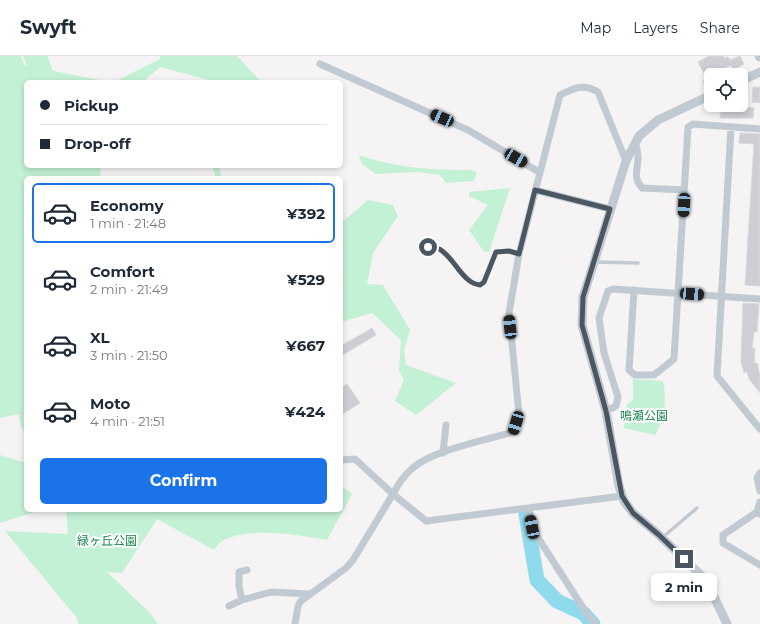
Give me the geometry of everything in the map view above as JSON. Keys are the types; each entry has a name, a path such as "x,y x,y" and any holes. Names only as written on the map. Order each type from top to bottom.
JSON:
{"street":[{"path":"320,64 468,130 539,172"},
{"path":"748,78 760,72"},
{"path":"295,624 298,606 301,600 346,568 353,560 400,480 414,466 443,453 513,432 519,414 509,314 519,254 560,95 579,86 592,88 598,92 626,161"},
{"path":"704,98 658,120 639,136 635,143 626,161 583,297 582,325 606,411 622,496 633,513 706,580 727,624"},
{"path":"634,290 629,370 635,375 654,375 674,359 688,127 692,124 760,129"},
{"path":"732,127 717,376 760,429"},
{"path":"635,143 639,152 640,160 636,175 636,182 642,188 684,190"},
{"path":"535,190 610,209"},
{"path":"606,411 616,406 618,397 604,353 599,318 603,302 608,291 612,289 634,290 760,299"},
{"path":"443,453 446,426"},
{"path":"343,460 355,459 393,494 426,521 622,496"},
{"path":"760,473 757,478 760,491"},
{"path":"760,502 759,513 723,535 723,543 760,565"},
{"path":"528,509 532,527 589,617 596,624"},
{"path":"242,600 239,586 239,572 247,570"},
{"path":"229,606 242,600 271,592 310,594"}],"lane":[{"path":"426,242 428,247 440,250 471,282 480,285 484,282 496,252 509,251 519,254"},
{"path":"594,262 638,263"},
{"path":"662,538 697,508"}],"green space":[{"path":"0,56 21,56 25,66 27,66 23,56 47,56 53,71 100,80 24,80 24,168 101,168 100,176 24,176 24,431 21,426 19,414 0,418"},
{"path":"160,56 237,56 259,80 209,80 160,67 145,80 118,80 160,59"},
{"path":"359,155 387,163 414,167 428,169 471,170 477,172 474,181 446,183 440,175 418,172 376,174 362,164"},
{"path":"213,168 220,168 222,176 215,176"},
{"path":"510,188 489,252 484,252 469,230 488,205 469,196 469,192"},
{"path":"368,200 393,205 398,216 373,253 367,284 383,285 410,330 404,350 406,365 456,383 416,415 395,401 404,380 399,370 401,340 372,313 343,321 343,221"},
{"name":"鳴瀬公園","path":"633,379 663,381 665,395 664,409 661,422 655,435 624,428 627,404 633,400"},
{"path":"0,455 24,462 24,512 35,512 0,523"},
{"path":"343,487 352,494 343,511"},
{"name":"緑ヶ丘公園","path":"66,512 342,512 327,540 288,534 246,534 233,536 221,542 214,550 157,519 122,573 107,572 150,613 158,624 78,624 77,618 5,531 68,534"}],"building":[{"path":"709,56 723,56 724,58 728,57 730,60 740,56 744,64 737,68 732,68 731,65 725,68 704,68 704,73 698,62"},
{"path":"753,87 760,87 760,103 752,102"},
{"path":"748,108 754,108 753,118 720,118 720,112 748,112"},
{"path":"740,133 760,134 760,286 745,285 754,144 739,143"},
{"path":"743,303 759,304 757,332 754,332 752,348 755,348 754,364 757,363 760,376 760,393 749,379 747,372 744,373 741,361"},
{"path":"372,328 376,335 343,355 343,345"},
{"path":"347,384 360,403 343,414 343,387"}],"waterway":[{"path":"526,514 537,580 557,601 583,613 593,624"}],"route":[{"path":"428,247 440,250 468,279 474,284 480,285 484,282 496,252 509,251 519,254 535,190 610,209 583,297 582,325 606,411 622,496 633,513 684,559"}]}
